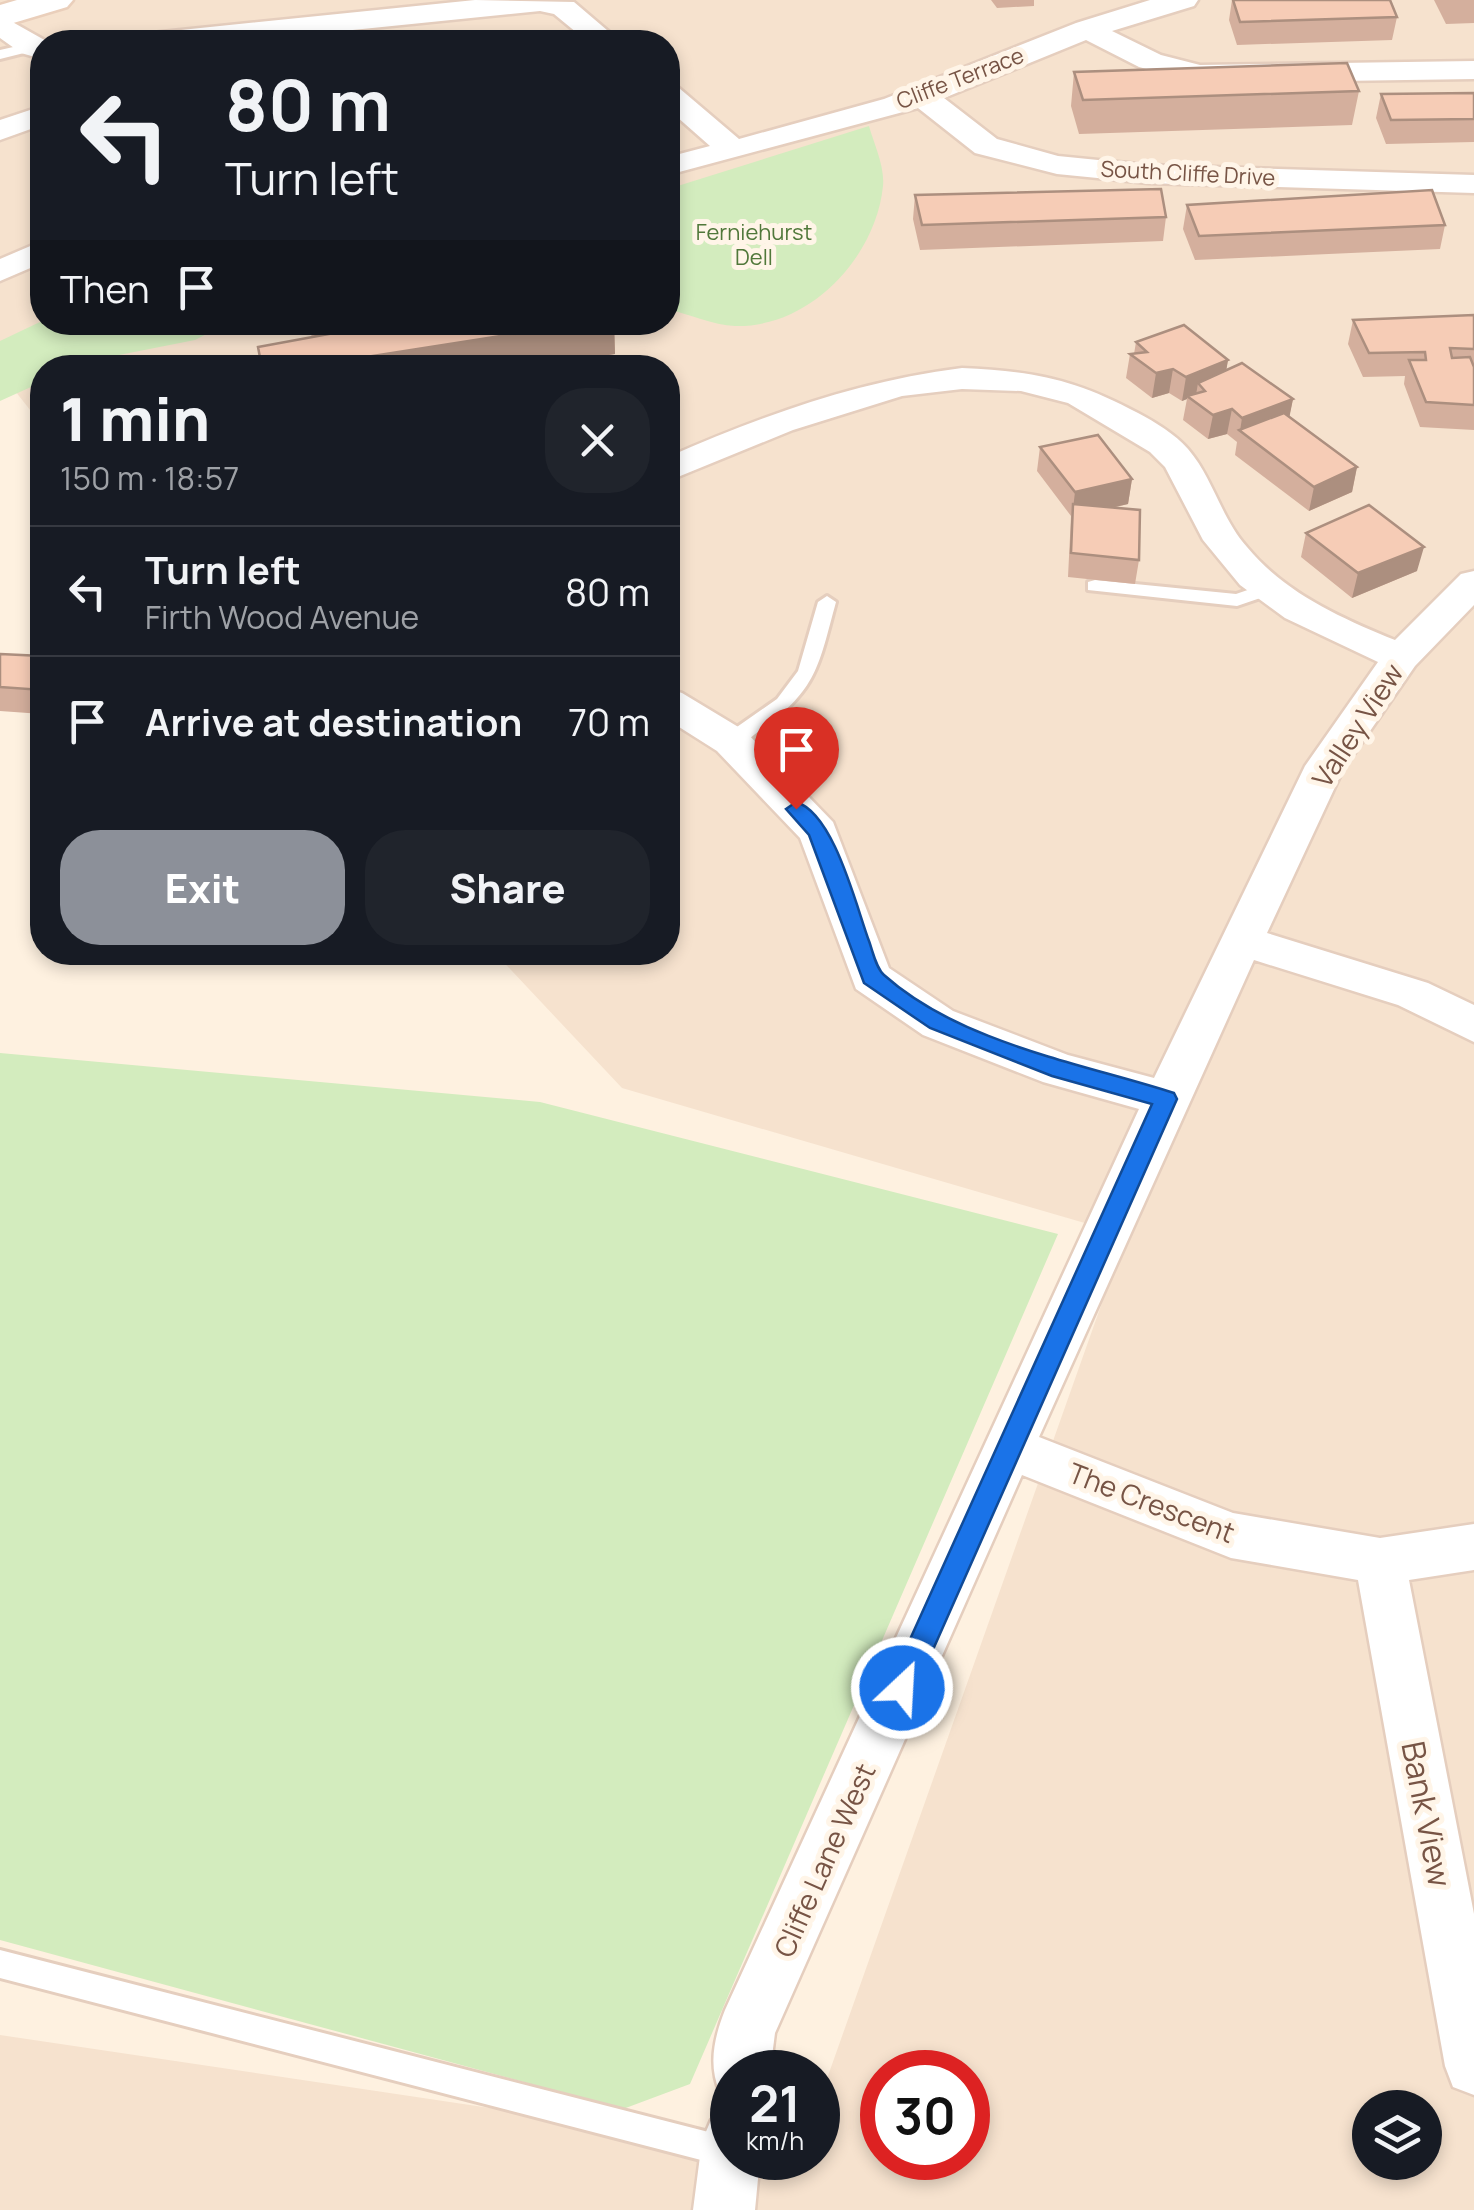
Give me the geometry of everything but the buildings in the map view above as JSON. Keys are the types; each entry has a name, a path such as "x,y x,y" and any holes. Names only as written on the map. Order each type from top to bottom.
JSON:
{"main road":[{"path":"0,16 54,0"}],"street":[{"name":"Cliffe Terrace","path":"680,163 922,96 1142,9 1184,0"},
{"path":"272,30 540,2 564,8 591,30"},
{"path":"0,24 30,45"},
{"path":"1086,30 1150,61 1199,74 1474,70"},
{"name":"South Cliffe Drive","path":"922,96 986,146 1057,165 1148,174 1474,184"},
{"path":"680,104 732,149"},
{"path":"0,131 30,120"},
{"path":"0,270 30,256"},
{"path":"680,465 808,411 935,378 1018,378 1105,404 1176,456 1217,534 1265,590 1317,623 1401,658"},
{"name":"Valley View","path":"1243,940 1325,766 1401,658 1474,583"},
{"path":"680,709 731,741 818,832 871,978 938,1022 1060,1070 1166,1099"},
{"path":"1243,940 1413,994 1474,1025"},
{"name":"Cliffe Lane West","path":"744,2050 746,2031 1166,1099 1243,940"},
{"name":"The Crescent","path":"1011,1448 1231,1536 1380,1561 1474,1547"},
{"name":"Bank View","path":"1380,1561 1474,2066"}],"lane":[{"path":"0,56 30,50"},
{"path":"1095,586 1236,600 1265,590"},
{"path":"731,741 784,704 807,672 827,602"},
{"path":"0,1964 710,2163"}],"shaded area":[{"path":"0,0 1474,0 1474,2210 0,2210 0,2035 710,2141 710,2180 840,2180 837,2050 1126,1235 622,1088 506,965 680,965 680,355 30,355 30,410 0,372"}],"green space":[{"name":"Ferniehurst Dell","path":"869,126 883,179 878,212 867,238 834,283 789,315 735,326 680,313 680,185"},
{"path":"30,327 30,335 205,335 119,355 30,355 30,387 0,401 0,341"},
{"path":"0,1053 540,1102 1058,1234 690,2084 623,2109 0,1940"}],"route":[{"path":"796,809 818,832 871,978 938,1022 1060,1070 1166,1099 902,1688"}]}
